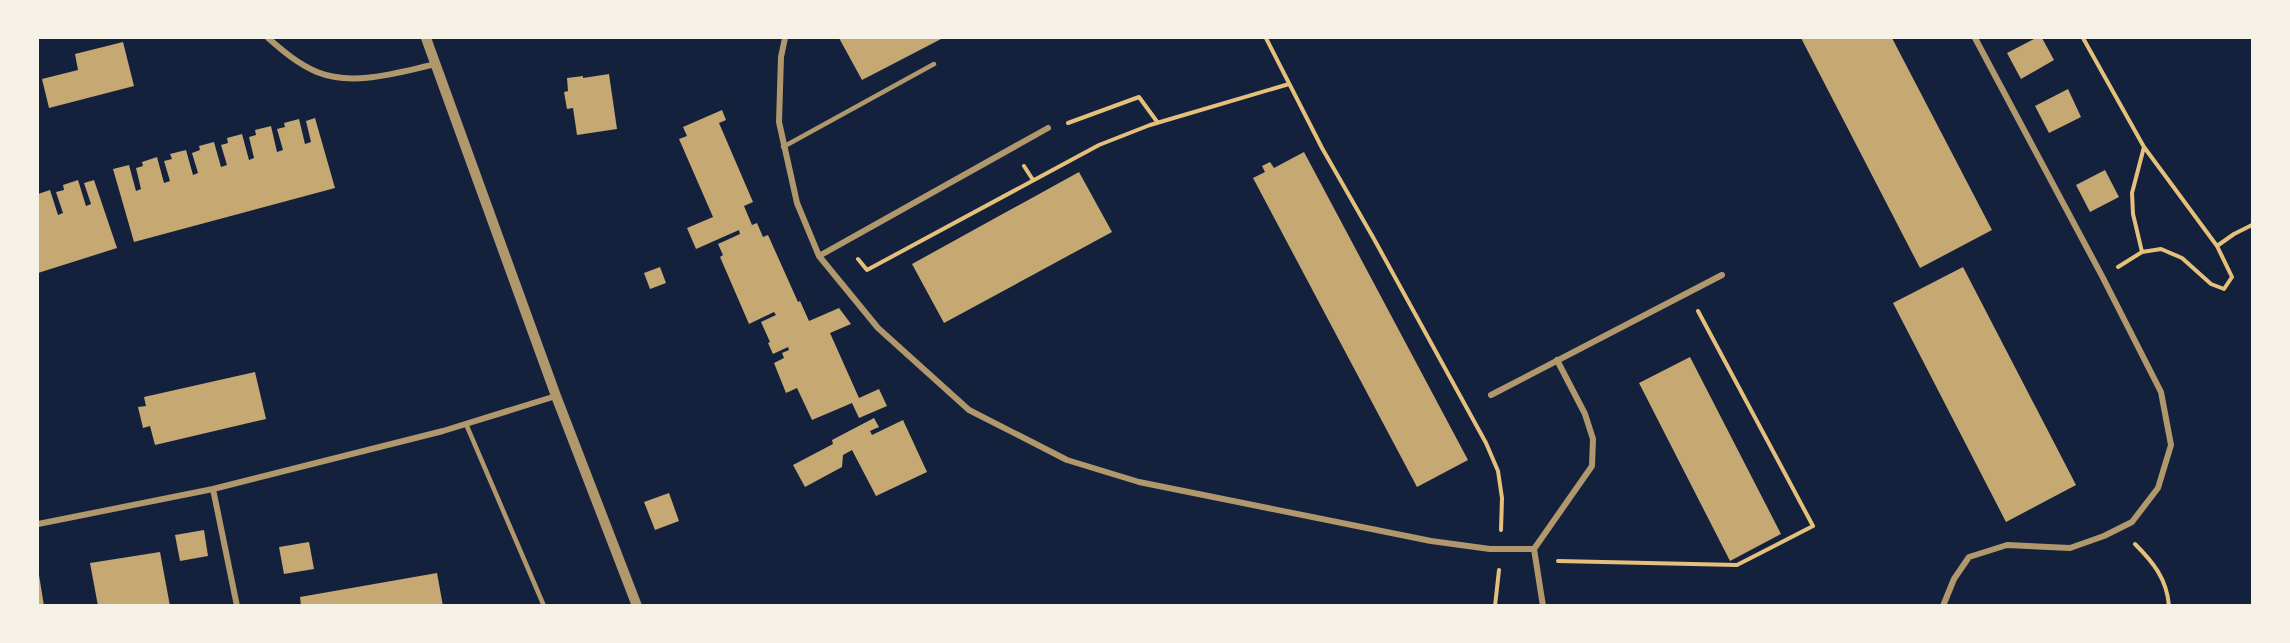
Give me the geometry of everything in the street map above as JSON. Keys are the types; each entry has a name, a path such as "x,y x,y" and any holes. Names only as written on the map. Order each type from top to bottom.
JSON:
{"street":[{"path":"268,38 287,55 319,73 350,78 382,76 436,64"},
{"path":"426,38 556,396 637,606"},
{"path":"785,38 778,122 797,203 819,256 878,328 969,410 1067,460 1139,482 1431,541 1490,549 1534,549"},
{"path":"1943,606 1954,579 1968,557 2007,544 2070,548 2104,536 2132,522 2158,488 2171,446 2161,392 1975,38"},
{"path":"819,256 1048,128"},
{"path":"1491,395 1722,275"},
{"path":"1543,606 1534,549 1592,466 1593,439 1585,414 1557,360"},
{"path":"38,524 213,489 466,424 556,396"},
{"path":"213,489 237,606"}],"lane":[{"path":"783,147 934,64"},
{"path":"466,424 544,606"}],"path":[{"path":"1266,38 1322,148 1486,443 1498,471 1502,510"},
{"path":"2083,38 2144,147 2217,246 2232,278 2224,289 2211,284 2182,258 2161,249 2142,252 2102,276"},
{"path":"832,271 857,257 867,270 1099,145 1158,123 1289,84"},
{"path":"1048,128 1139,97 1158,123"},
{"path":"2142,252 2133,214 2132,193 2144,147"},
{"path":"2217,246 2253,225"},
{"path":"1536,560 1737,565 1813,526 1688,293"},
{"path":"2119,528 2153,562 2162,578 2169,606"}],"building":[{"path":"839,38 943,38 862,80"},
{"path":"1801,38 1892,38 1992,230 1920,268"},
{"path":"2036,38 2042,38 2054,60 2021,79 2007,53"},
{"path":"123,42 134,86 49,108 42,79 78,70 75,54"},
{"path":"609,74 617,129 577,135 573,108 567,109 564,92 568,91 567,78"},
{"path":"2068,89 2081,117 2049,133 2035,106"},
{"path":"722,110 726,120 719,123 753,202 744,206 752,225 757,223 763,237 768,235 809,321 839,308 851,324 830,333 859,398 879,389 887,406 859,418 852,403 812,420 797,388 786,393 774,363 784,358 782,353 789,350 788,347 773,354 761,322 776,315 774,312 749,324 720,257 723,255 718,244 740,234 739,230 696,249 687,228 713,217 679,139 687,136 683,127"},
{"path":"315,118 335,188 134,242 113,169 129,165 136,191 141,189 136,168 143,166 142,162 157,157 164,183 170,181 164,161 172,159 170,154 186,150 193,175 198,173 192,153 200,150 199,146 214,142 221,167 227,165 221,145 228,143 227,138 242,134 249,160 254,158 249,137 256,135 255,130 271,126 277,152 283,150 277,129 285,127 284,123 299,119 305,144 311,142 306,121"},
{"path":"1304,152 1468,460 1417,487 1253,178 1265,172 1262,166 1270,162 1274,168"},
{"path":"2105,170 2119,197 2090,212 2076,185"},
{"path":"1079,172 1112,232 944,323 912,264"},
{"path":"78,180 86,206 91,204 84,183 94,180 117,248 38,273 38,194 50,190 58,215 63,213 56,192 64,190 63,185"},
{"path":"660,267 666,283 650,289 644,273"},
{"path":"1963,267 2076,485 2006,522 1893,303"},
{"path":"1690,357 1781,534 1730,561 1639,383"},
{"path":"255,372 266,419 155,445 150,426 143,428 138,407 146,406 144,397"},
{"path":"874,418 879,427 870,431 872,435 903,420 927,472 876,496 852,450 843,455 842,467 805,487 793,465 833,444 832,440"},
{"path":"669,493 679,521 655,530 644,502"},
{"path":"204,530 208,556 180,561 175,535"},
{"path":"309,542 314,569 284,574 279,547"},
{"path":"160,552 170,606 98,606 90,563"},
{"path":"437,573 443,606 301,606 300,597"},
{"path":"39,575 44,606 38,606"}]}
